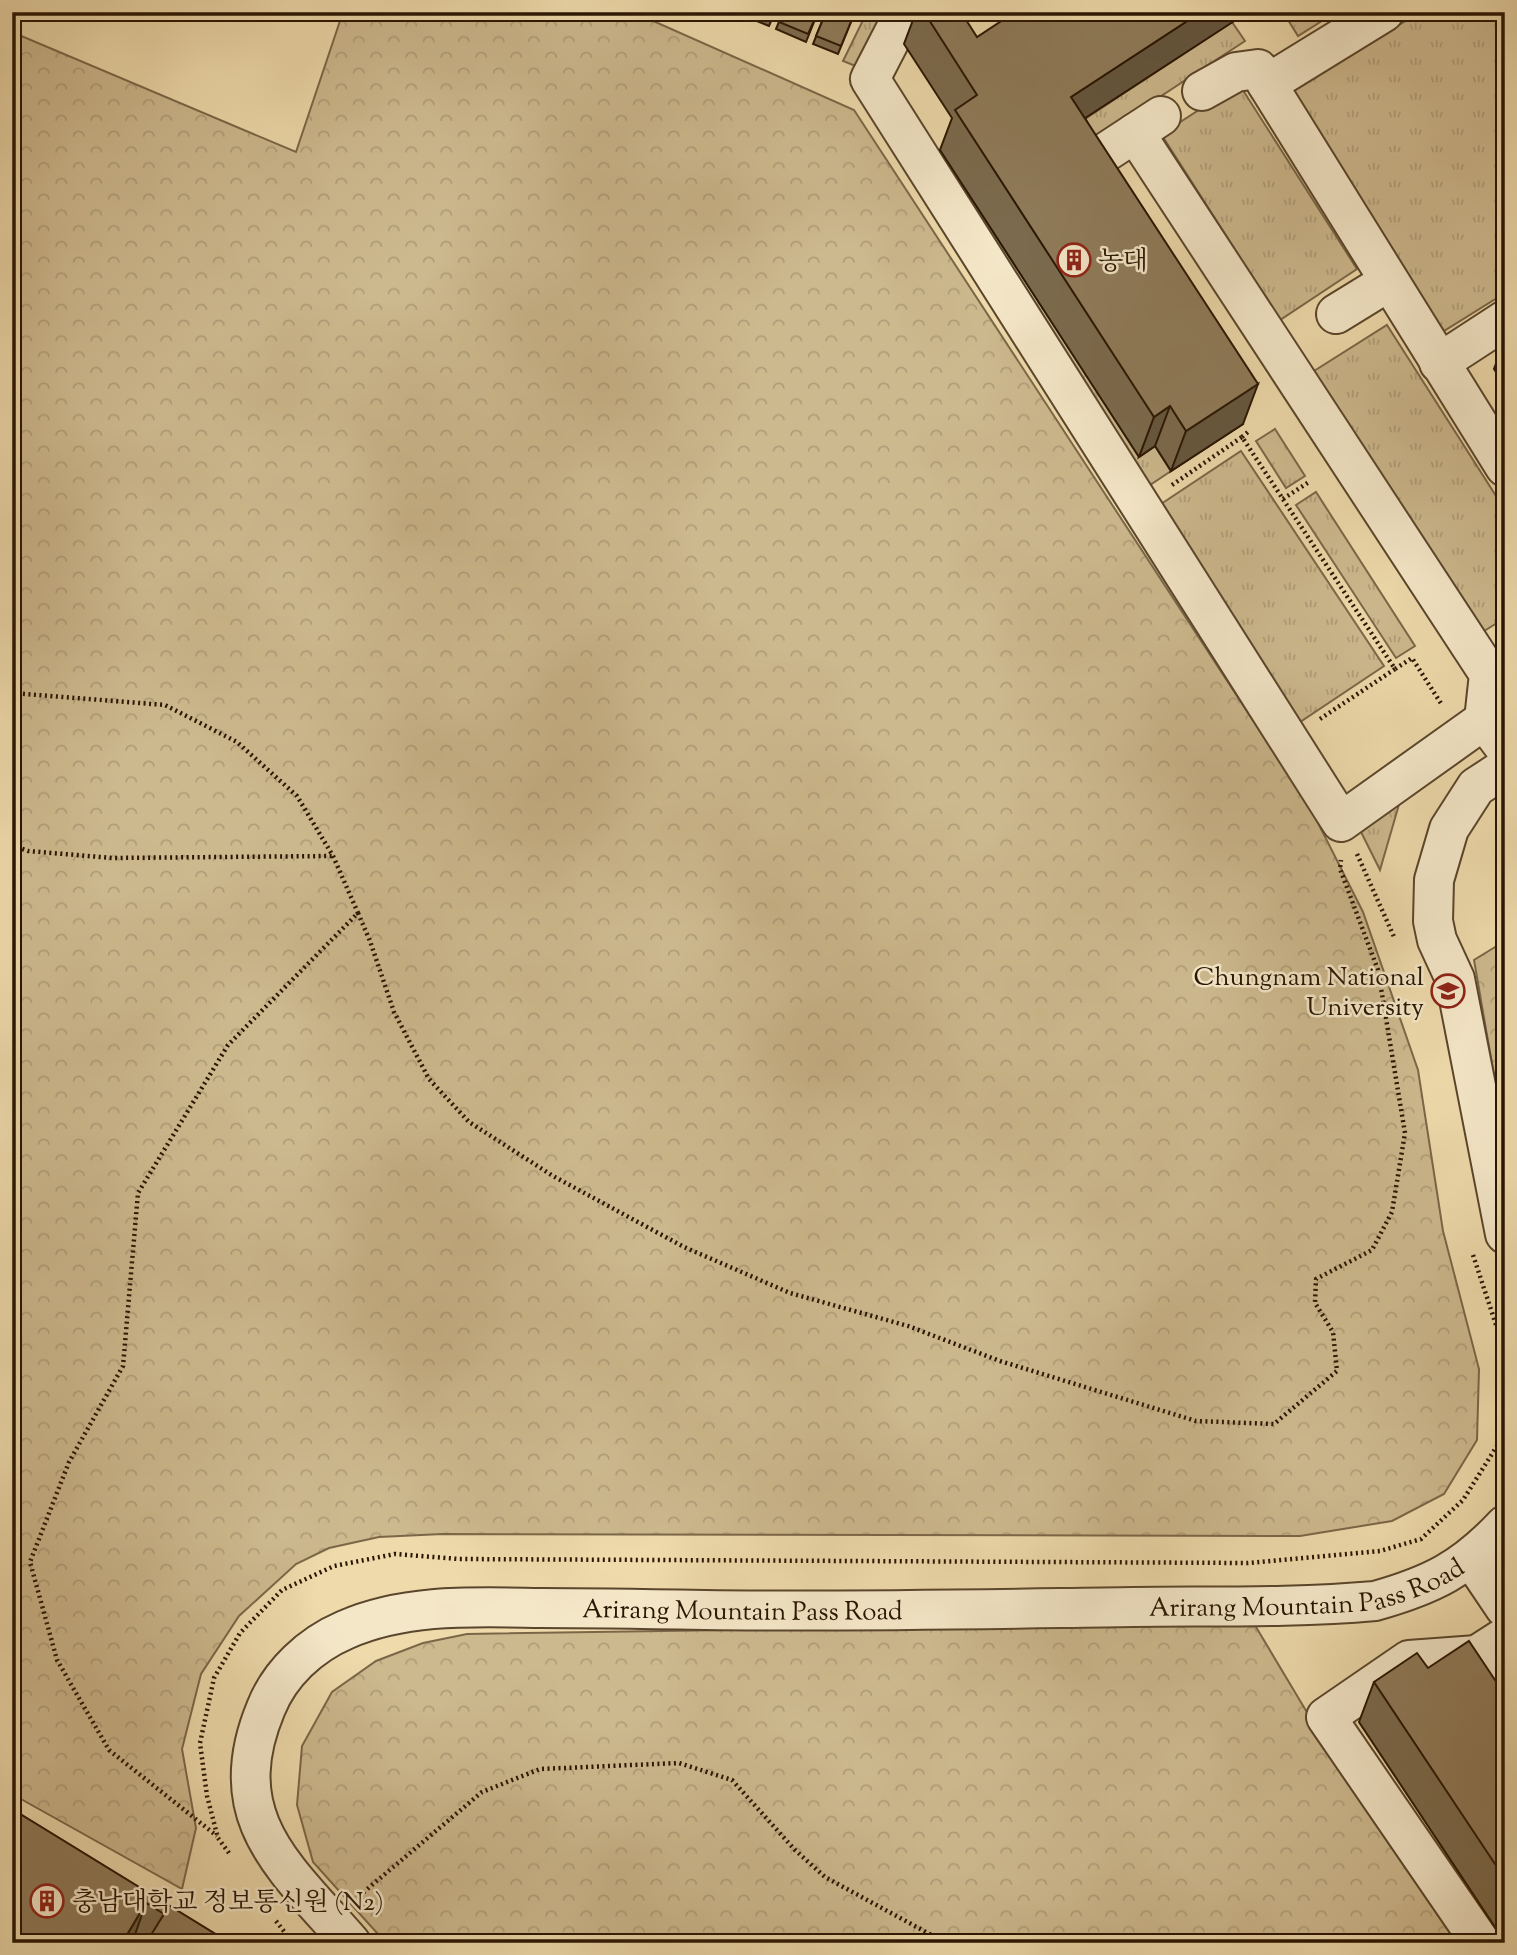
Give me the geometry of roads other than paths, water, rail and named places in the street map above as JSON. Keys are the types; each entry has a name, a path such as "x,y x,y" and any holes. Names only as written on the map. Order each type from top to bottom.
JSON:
{"street":[{"path":"907,12 870,79 1341,822 1494,734 1489,674 1148,125 1103,154"},
{"path":"1267,84 1384,12"},
{"path":"1202,91 1236,72 1258,69 1505,467"},
{"path":"1336,314 1388,282"},
{"path":"1439,363 1505,320"},
{"path":"1488,1242 1455,979 1437,940 1433,921 1434,880 1449,828 1476,787 1505,768"},
{"name":"Arirang Mountain Pass Road","path":"351,1943 285,1869 269,1844 251,1798 250,1774 256,1735 270,1699 301,1657 346,1629 398,1614 467,1607 860,1612 1349,1603 1400,1594 1472,1559 1505,1525"},
{"path":"1472,1559 1505,1608"},
{"path":"1481,1943 1326,1717 1409,1660 1491,1646 1505,1698"}],"place":[{"name":"농대","path":"1074,260"},
{"name":"Chungnam National University","path":"1448,991"},
{"name":"충남대학교 정보통신원 (N2)","path":"47,1901"}]}
